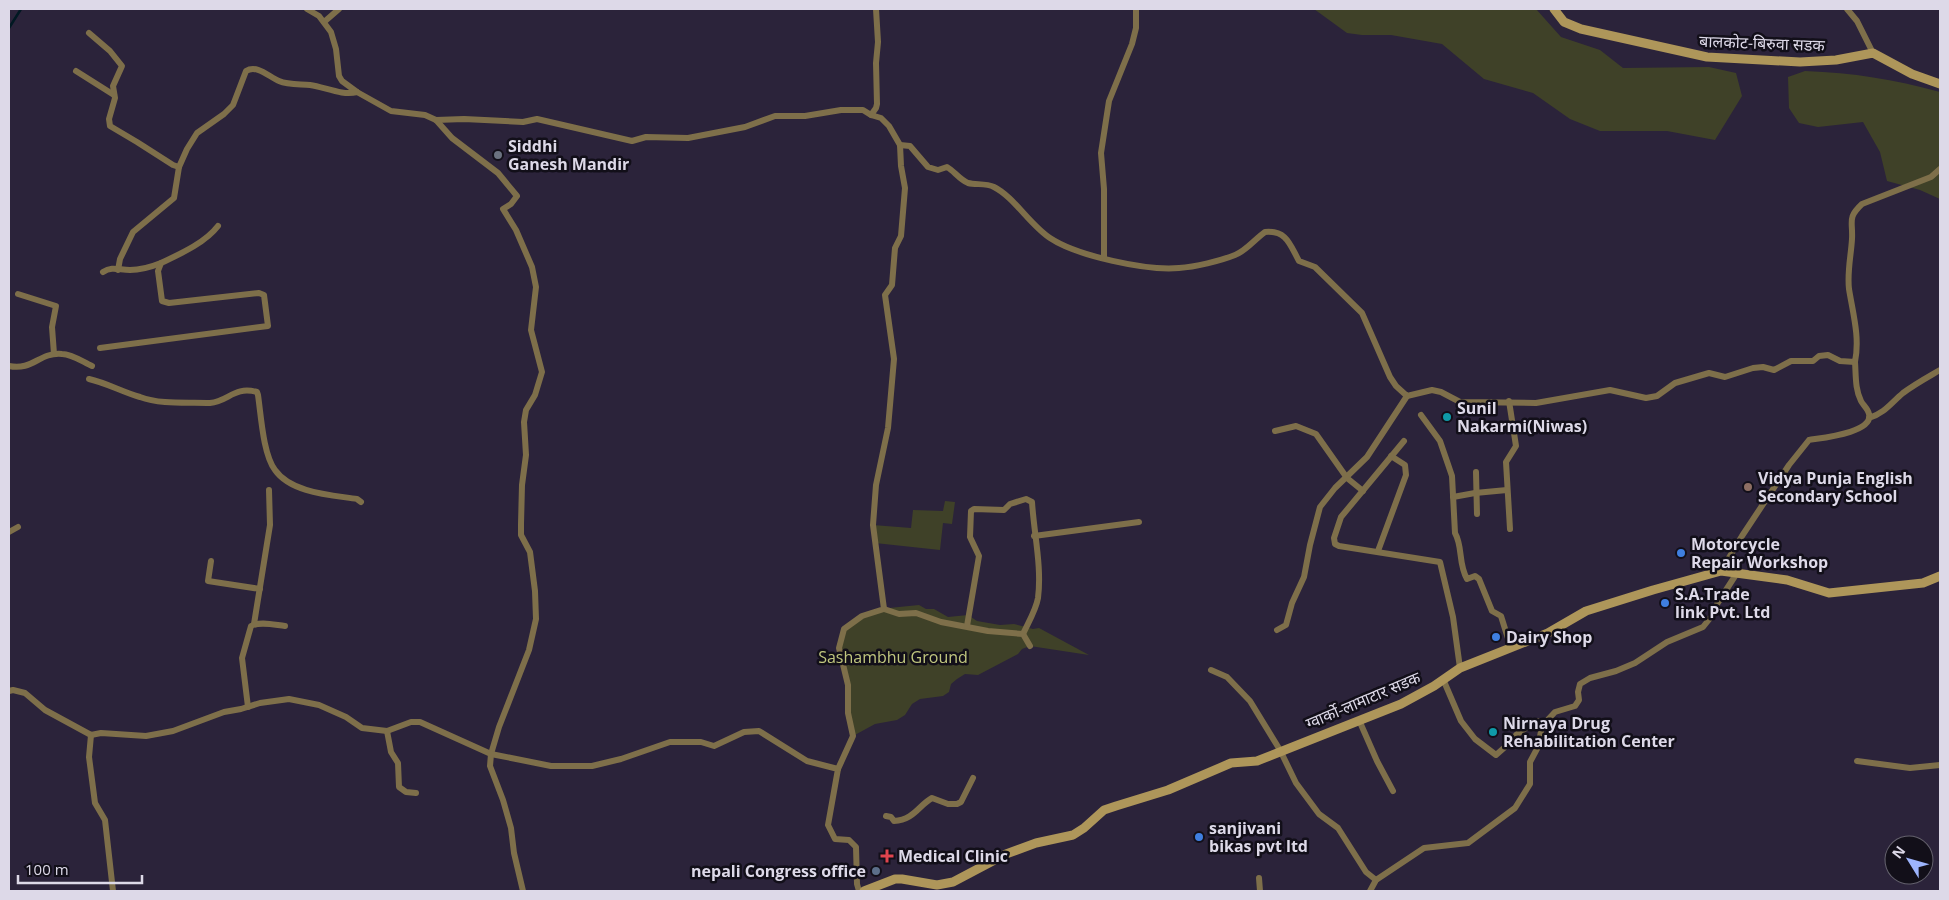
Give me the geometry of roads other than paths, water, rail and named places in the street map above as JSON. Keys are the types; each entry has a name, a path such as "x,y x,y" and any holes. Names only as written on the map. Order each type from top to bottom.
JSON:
{"main road":[{"name":"बालकोट-बिरुवा सडक","path":"1554,9 1564,22 1581,29 1707,57 1800,62 1836,60 1873,53"},
{"path":"1873,53 1912,74 1940,84"},
{"name":"ग्वार्को-लामाटार सडक","path":"864,891 895,879 937,884 954,882 1006,854 1036,843 1074,835 1104,810 1168,790 1231,763 1257,761 1280,750 1401,704 1460,668 1548,634 1586,611 1653,590 1721,571 1787,580 1829,593 1923,582 1940,576"}],"street":[{"path":"307,9 324,22 331,32 336,49 339,76 342,81 357,92 391,111 425,115 436,120 452,138 498,173 516,196 511,204 503,209 516,230 532,267 536,288 531,330 542,372 535,395 526,410 524,422 526,455 522,485 521,524 521,535 530,552 536,618 529,650 490,754 490,766 511,828 514,853 523,891"},
{"path":"324,22 340,9"},
{"path":"871,115 876,108 878,42 876,9"},
{"path":"1104,257 1104,189 1101,153 1109,101 1132,44 1136,28 1136,9"},
{"path":"1847,9 1857,21 1873,53"},
{"path":"89,33 122,66 113,86 114,95 109,119 110,126 180,167"},
{"path":"118,270 120,259 133,232 174,198 180,167 187,149 197,133 224,114 233,105 244,74 250,69 258,70 281,82 312,86 331,91 357,92"},
{"path":"76,71 114,95"},
{"path":"436,120 464,118 523,122 537,119 632,141 646,137 688,138 745,127 775,116 805,116 856,110 863,110 881,118 889,126 900,145 901,166 906,188 901,236 895,248 892,285 885,295 894,359 888,428 876,485 873,525 884,609"},
{"path":"900,145 910,146 928,167 938,170 947,167 968,183 994,187 1007,196 1026,217 1049,237 1065,247 1144,267 1179,268 1237,255 1265,232 1274,231 1279,233 1290,243 1299,261 1315,267 1362,313 1390,377 1396,386 1407,396"},
{"path":"1869,418 1869,413 1861,402 1856,389 1855,362 1858,342 1849,289 1848,264 1853,212 1862,204 1931,177 1940,169"},
{"path":"103,272 109,268 118,270 141,269 161,263 196,244 218,226"},
{"path":"100,348 268,326 264,295 260,293 169,302 162,301 158,271 161,263"},
{"path":"18,294 56,306 52,334 54,354"},
{"path":"9,366 24,367 54,354 69,355 92,366"},
{"path":"1277,630 1286,625 1292,603 1304,577 1320,507 1335,488 1367,457 1407,396 1432,390 1441,392 1460,402 1536,402 1610,390 1646,398 1657,396 1675,383 1709,373 1725,377 1753,368 1764,367 1774,370 1791,361 1813,361 1819,356 1828,355 1840,361 1855,362"},
{"path":"1721,571 1784,472 1809,440 1849,433 1864,424 1869,418 1885,411 1917,382 1940,370"},
{"path":"88,379 104,382 140,398 157,401 210,404 218,402 238,391 254,391 258,395 263,435 273,467 278,474 296,486 319,494 357,499 361,502"},
{"path":"1509,401 1516,446 1506,462 1510,528"},
{"path":"1421,414 1440,441 1452,476 1455,533 1458,539 1460,565 1467,579 1476,576 1479,579 1492,611 1501,616 1510,648"},
{"path":"1275,431 1296,426 1316,434 1347,478 1363,491"},
{"path":"1404,441 1341,517 1334,538 1335,544 1440,562 1453,616 1460,668"},
{"path":"1378,551 1406,476 1405,465 1391,456"},
{"path":"1476,472 1477,514"},
{"path":"248,707 242,658 251,626 254,624 260,588 270,525 269,490"},
{"path":"1453,497 1507,490"},
{"path":"968,626 979,556 970,537 971,511 974,509 1004,510 1010,504 1026,499 1032,502 1034,536 1039,566 1037,600 1023,634"},
{"path":"1034,536 1139,522"},
{"path":"9,532 18,527"},
{"path":"211,561 208,581 260,588"},
{"path":"1370,891 1376,880 1424,848 1468,843 1515,808 1530,784 1530,762 1538,747 1542,726 1557,711 1575,706 1579,700 1580,684 1590,678 1616,671 1635,663 1667,642 1703,626 1716,612 1717,604 1737,573"},
{"path":"859,891 857,884 856,847 849,840 835,839 828,825 838,769 853,736 848,713 848,685 839,648 844,629 862,616 884,609 899,614 916,613 941,622 988,631 1023,634"},
{"path":"254,624 286,626"},
{"path":"1023,634 1030,646"},
{"path":"1211,670 1227,677 1250,702 1280,750 1296,783 1320,814 1338,828 1366,872 1376,880"},
{"path":"1443,679 1461,720 1475,739 1496,755 1516,735 1536,721 1545,723"},
{"path":"9,691 14,690 25,693 46,710 91,735 101,733 146,736 173,731 224,712 269,701 294,700 319,705 346,717 362,728 387,731 411,722 420,722 490,754 551,766 592,766 621,759 665,743 701,742 714,746 744,732 759,731 807,761 838,769"},
{"path":"1360,720 1377,761 1393,791"},
{"path":"387,731 392,752 398,763 399,787 406,792 416,792"},
{"path":"91,735 89,757 95,803 105,820 113,891"},
{"path":"1857,761 1910,768 1940,765"},
{"path":"886,816 891,817 894,821 899,821 916,814 932,798 948,804 957,804 961,802 973,778"},
{"path":"1259,878 1260,891"}],"waterway":[{"path":"9,28 21,9"}],"place":[{"name":"Siddhi Ganesh Mandir","path":"498,155"},
{"name":"Sunil Nakarmi(Niwas)","path":"1447,417"},
{"name":"Vidya Punja English Secondary School","path":"1748,487"},
{"name":"Motorcycle Repair Workshop","path":"1681,553"},
{"name":"S.A.Trade link Pvt. Ltd","path":"1665,603"},
{"name":"Dairy Shop","path":"1496,637"},
{"name":"Nirnaya Drug Rehabilitation Center","path":"1493,732"},
{"name":"sanjivani bikas pvt ltd","path":"1199,837"},
{"name":"Medical Clinic","path":"887,856"},
{"name":"nepali Congress office","path":"876,871"}],"park label":[{"name":"Sashambhu Ground","path":"893,657"}]}
